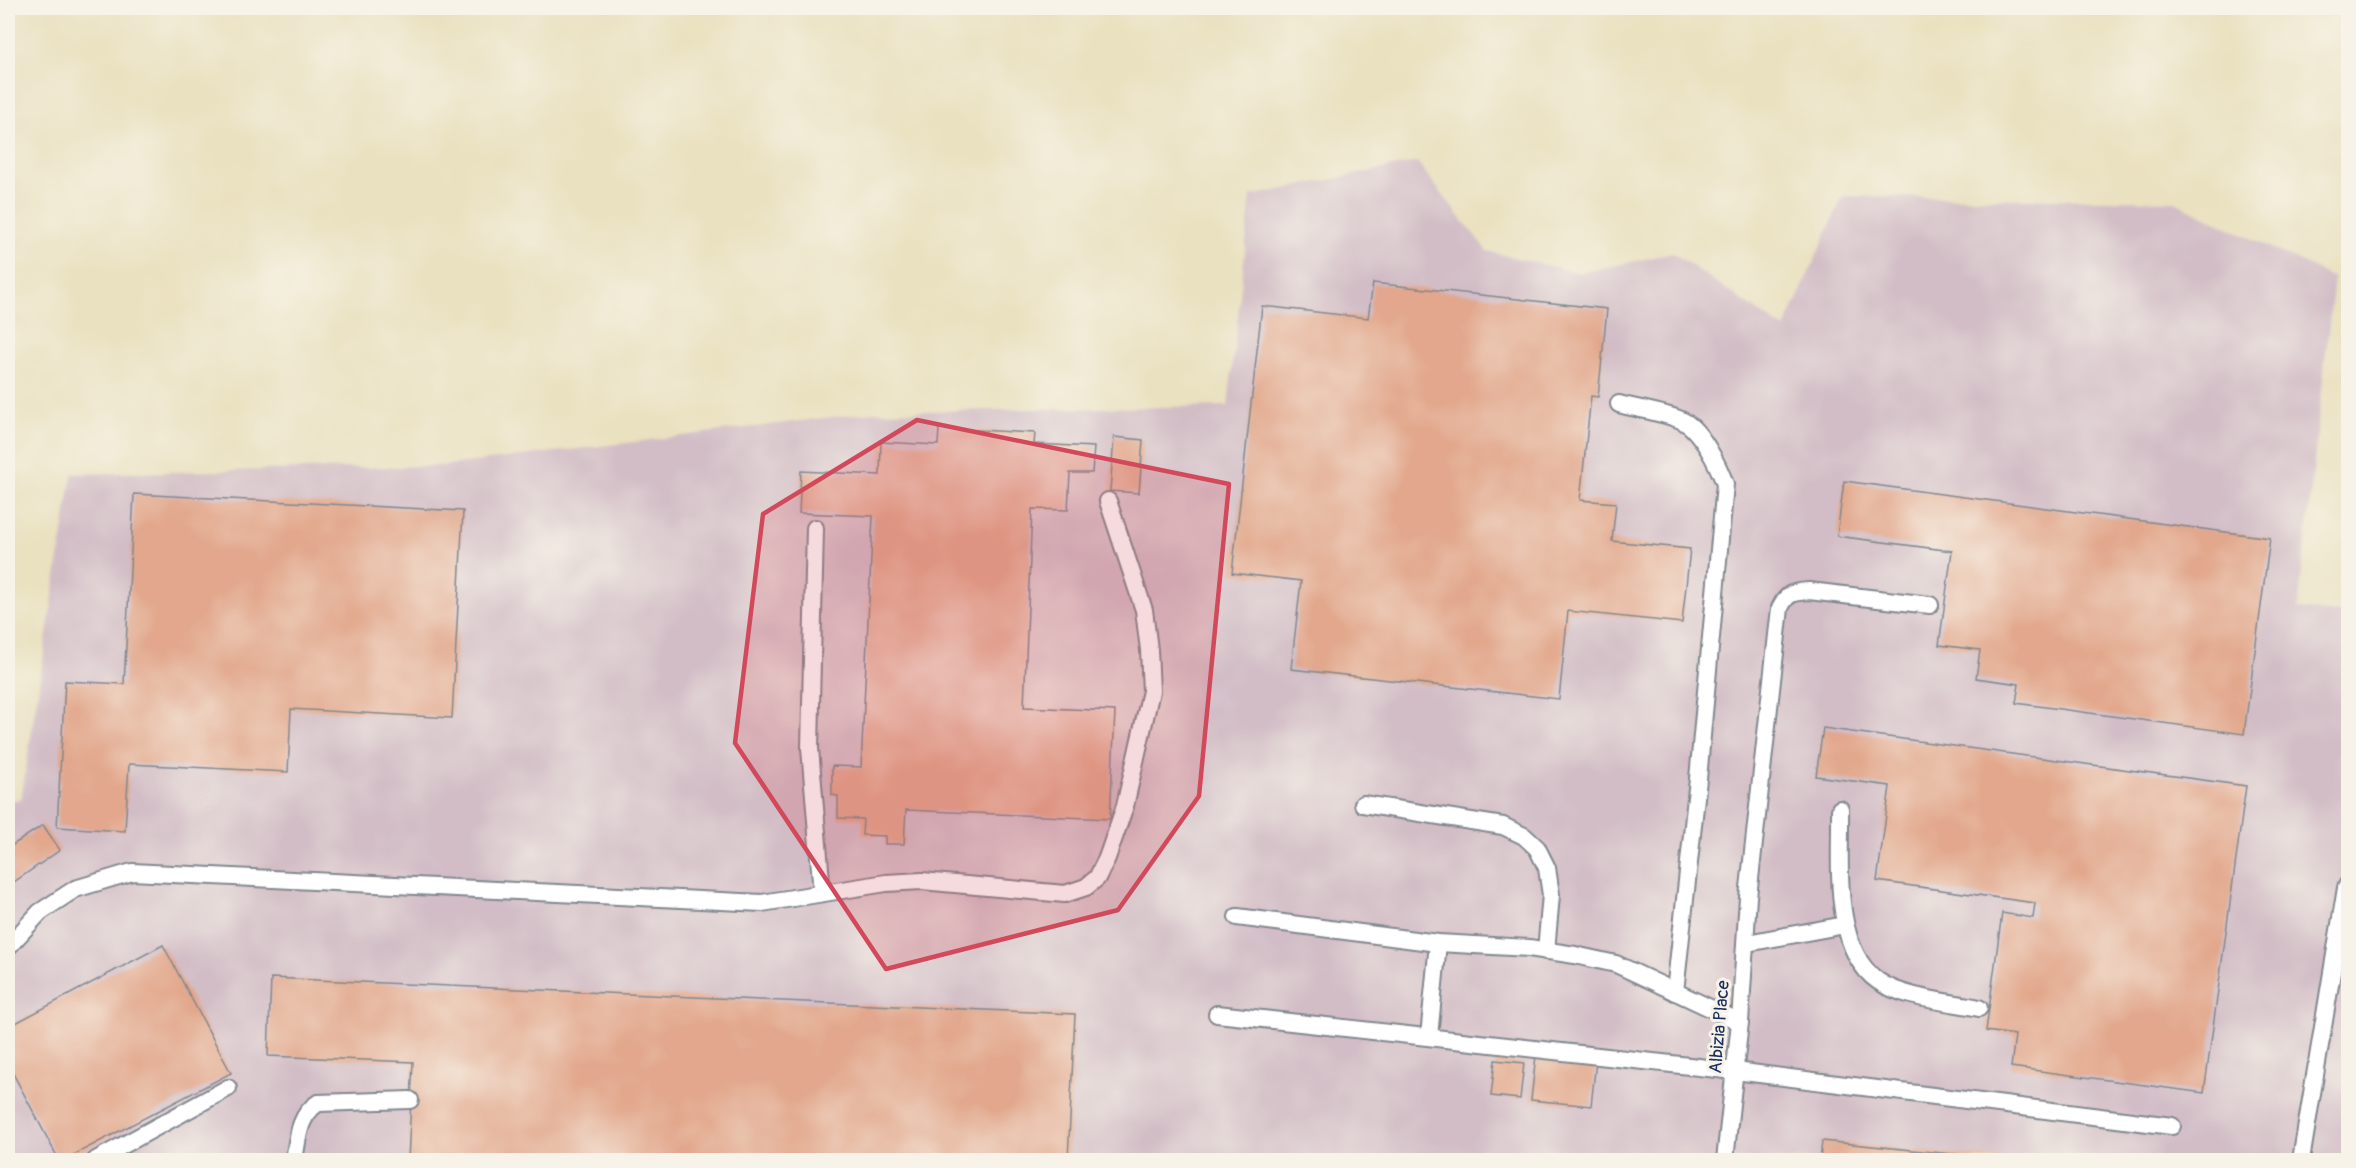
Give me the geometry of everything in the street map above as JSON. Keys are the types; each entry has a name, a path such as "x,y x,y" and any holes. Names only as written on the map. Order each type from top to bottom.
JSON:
{"lane":[{"path":"1618,404 1684,422 1706,444 1719,467 1725,484 1698,779 1675,992"},
{"path":"8,947 40,912 75,889 132,872 762,903 886,883 922,881 1065,894 1086,887 1097,878 1107,858 1125,806 1151,691 1144,610 1108,501"},
{"path":"815,528 810,748 822,893"},
{"name":"Albizia Place","path":"1725,1161 1740,1022 1748,897 1780,608 1785,596 1791,592 1809,591 1930,605"},
{"path":"1364,804 1503,826 1524,836 1537,848 1547,868 1551,895 1546,951"},
{"path":"1840,809 1841,908 1845,926 1864,967 1877,981 1900,992 1979,1008"},
{"path":"2301,1161 2346,888 2349,884"},
{"path":"1238,917 1438,943 1546,951 1616,964 1740,1022"},
{"path":"1746,943 1845,926"},
{"path":"1429,1037 1438,943"},
{"path":"1217,1014 1735,1071 2172,1126"},
{"path":"96,1161 228,1088"},
{"path":"294,1161 304,1116 309,1108 318,1103 410,1100"}],"highlighted area":[{"path":"917,420 1229,484 1199,796 1118,910 886,969 735,743 763,514"}],"shaded area":[{"path":"1417,162 1487,251 1579,273 1673,253 1784,329 1843,196 2173,201 2334,278 2298,609 2348,614 2348,1160 8,1160 8,800 21,800 72,474 441,466 873,412 1228,406 1251,196"}],"building":[{"path":"1373,283 1607,309 1598,397 1591,396 1580,500 1616,503 1612,541 1690,549 1682,623 1568,611 1559,699 1291,669 1301,581 1232,573 1262,306 1368,318"},
{"path":"939,428 1035,433 1034,444 1094,447 1092,473 1070,473 1068,510 1032,509 1024,707 1115,711 1110,819 906,810 904,844 885,844 885,836 862,835 863,819 838,818 838,796 832,795 832,766 861,767 873,516 799,513 801,471 880,475 881,442 938,445"},
{"path":"1114,437 1143,440 1139,493 1110,491"},
{"path":"1844,481 2270,538 2244,734 2016,703 2019,684 1976,678 1980,650 1939,645 1952,551 1837,536"},
{"path":"134,494 463,511 452,718 291,709 288,772 129,764 125,831 57,827 65,681 124,684"},
{"path":"1823,728 2246,786 2204,1093 2011,1067 2015,1035 1986,1031 2002,913 2033,918 2035,903 1877,881 1890,786 1816,776"},
{"path":"43,825 60,850 8,886 8,848"},
{"path":"163,945 231,1073 64,1160 59,1160 8,1064 8,1027"},
{"path":"271,978 1075,1014 1068,1160 408,1160 413,1062 268,1056"},
{"path":"1536,1055 1596,1061 1591,1106 1531,1100"},
{"path":"1495,1060 1524,1063 1520,1099 1491,1096"},
{"path":"1822,1141 2002,1159 2002,1160 1820,1160"}]}
